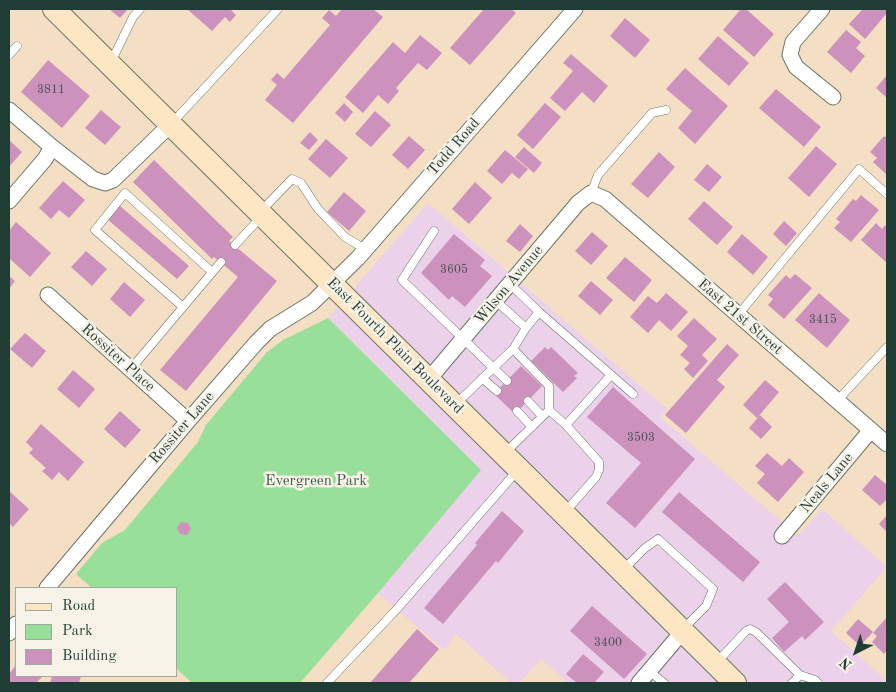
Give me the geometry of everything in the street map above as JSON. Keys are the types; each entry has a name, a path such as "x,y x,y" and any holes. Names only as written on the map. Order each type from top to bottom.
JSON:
{"main road":[{"name":"East Fourth Plain Boulevard","path":"54,9 736,683"}],"street":[{"name":"Todd Road","path":"332,285 575,9"},
{"path":"822,9 793,42 790,55 796,67 833,97"},
{"path":"9,110 93,179 105,183 113,180 171,124"},
{"path":"9,201 45,159 52,147"},
{"name":"Wilson Avenue","path":"429,379 578,203 591,192"},
{"name":"East 21st Street","path":"591,192 605,199 887,443"},
{"name":"Rossiter Lane","path":"48,587 188,421 270,329 312,303 332,285"},
{"name":"Rossiter Place","path":"48,295 188,421"},
{"name":"Neals Lane","path":"782,536 871,430"},
{"path":"639,683 682,631"}],"lane":[{"path":"110,63 133,17 140,9"},
{"path":"171,124 278,9"},
{"path":"9,55 17,46"},
{"path":"591,192 598,175 652,113 666,110"},
{"path":"738,315 859,169 887,194"},
{"path":"235,245 292,179 301,183 318,209 345,237 365,249"},
{"path":"183,307 95,230 125,193 212,272"},
{"path":"434,230 402,280 507,381"},
{"path":"130,370 220,262"},
{"path":"510,284 539,312 633,394"},
{"path":"496,301 526,328"},
{"path":"455,405 513,349 539,312"},
{"path":"837,401 887,347"},
{"path":"513,349 549,386 549,410 566,425 598,462 599,470 596,477 564,514"},
{"path":"566,425 611,375"},
{"path":"482,378 497,391"},
{"path":"528,401 542,416"},
{"path":"327,683 396,610 511,462 532,427 549,410"},
{"path":"517,411 532,427"},
{"path":"622,571 658,538 713,589 706,606 682,631"},
{"path":"716,664 746,631 750,630 756,632 800,675 815,680 818,683"},
{"path":"650,671 664,683"},
{"path":"792,683 800,675"}],"shaded area":[{"path":"428,203 667,409 660,417 798,536 822,509 887,567 831,631 887,683 568,683 541,659 519,683 511,683 456,634 444,650 378,593 480,470 328,318"}],"green space":[{"name":"Evergreen Park","path":"328,318 481,470 300,683 192,683 178,670 178,587 91,587 76,574 102,543 125,530 198,442 206,425 267,352 283,340"}],"building":[{"path":"109,9 128,9 120,18"},
{"path":"187,9 230,9 236,15 230,22 225,17 212,31"},
{"path":"342,9 373,9 383,17 293,123 265,100 277,85 271,80 277,73 284,79 330,25 322,18 329,10 336,16"},
{"path":"484,9 511,9 516,13 470,65 450,48"},
{"path":"741,9 746,9 774,34 754,57 723,30"},
{"path":"863,9 887,9 887,13 865,39 849,24"},
{"path":"625,18 650,40 635,58 610,36"},
{"path":"846,30 861,42 856,48 865,56 851,73 827,52"},
{"path":"420,35 442,53 427,70 418,63 396,88 399,91 388,104 378,95 363,113 345,97 393,42 405,53"},
{"path":"718,36 749,63 729,86 698,59"},
{"path":"571,54 608,86 594,103 582,92 565,111 550,98 573,71 563,63"},
{"path":"48,60 90,96 62,128 21,92"},
{"path":"685,68 728,106 695,144 678,128 692,111 666,89"},
{"path":"887,75 887,98 876,88"},
{"path":"776,89 821,127 804,147 759,108"},
{"path":"344,103 353,112 345,122 335,113"},
{"path":"545,103 561,117 533,149 517,135"},
{"path":"101,110 121,127 105,145 85,128"},
{"path":"375,111 391,125 371,147 355,134"},
{"path":"310,132 318,140 309,150 300,143"},
{"path":"409,136 425,150 408,169 392,155"},
{"path":"884,136 887,138 887,175 873,162 877,158 870,152"},
{"path":"326,139 348,158 330,178 308,159"},
{"path":"9,140 22,152 9,167"},
{"path":"816,146 837,164 809,197 788,178"},
{"path":"524,147 542,163 534,173 515,157"},
{"path":"505,150 528,169 519,179 512,173 502,184 487,171"},
{"path":"659,152 675,167 648,198 631,184"},
{"path":"154,160 233,237 229,241 277,281 186,391 160,370 238,277 214,257 212,259 133,182"},
{"path":"707,164 722,177 709,192 694,180"},
{"path":"63,181 85,200 69,218 59,210 51,219 39,208"},
{"path":"475,182 492,198 469,224 452,209"},
{"path":"344,192 366,211 349,231 327,212"},
{"path":"861,195 879,210 851,242 834,228 840,222 836,219 853,199 856,201"},
{"path":"704,201 733,227 717,245 688,219"},
{"path":"119,205 189,266 177,279 107,219"},
{"path":"784,221 797,233 786,246 773,234"},
{"path":"16,222 51,253 30,277 9,258 9,231"},
{"path":"876,223 882,229 885,225 887,227 887,263 861,240"},
{"path":"520,224 533,236 520,252 506,241"},
{"path":"592,232 608,246 591,265 575,251"},
{"path":"454,234 485,260 480,266 492,276 465,307 452,296 449,300 421,273"},
{"path":"742,234 768,257 753,275 727,252"},
{"path":"86,251 107,269 92,286 71,267"},
{"path":"625,257 652,280 634,302 606,278"},
{"path":"795,274 812,288 784,319 768,305 773,299 768,295 786,275 790,279"},
{"path":"9,276 15,281 9,289"},
{"path":"591,281 613,300 600,315 578,296"},
{"path":"124,282 145,300 130,317 110,299"},
{"path":"666,293 688,312 671,331 659,320 648,333 630,317 648,296 657,303"},
{"path":"819,293 850,320 827,348 795,320"},
{"path":"694,318 717,339 702,355 708,361 693,378 684,369 690,363 680,355 688,346 677,336"},
{"path":"25,333 46,351 32,368 10,349"},
{"path":"727,344 739,355 717,380 725,387 686,433 665,415"},
{"path":"545,347 548,350 551,347 578,373 574,376 577,378 563,392 531,361"},
{"path":"521,366 542,386 515,414 494,394"},
{"path":"73,370 95,389 79,408 57,389"},
{"path":"765,380 779,392 757,418 743,405"},
{"path":"613,387 695,459 635,528 606,503 641,463 587,417"},
{"path":"120,411 141,430 125,448 104,429"},
{"path":"760,415 772,427 761,439 749,428"},
{"path":"41,424 84,462 68,481 59,472 52,480 42,471 46,468 29,453 33,449 26,442"},
{"path":"767,453 782,466 789,458 804,472 778,502 757,483 765,474 755,466"},
{"path":"875,475 887,485 887,499 880,506 862,490"},
{"path":"9,491 29,509 13,527 9,523"},
{"path":"679,492 760,562 743,582 662,512"},
{"path":"502,511 524,531 443,624 424,608 477,545 475,543"},
{"path":"887,515 887,532 879,524"},
{"path":"181,522 188,523 191,529 187,535 180,534 177,528"},
{"path":"785,582 824,622 805,640 802,636 784,652 772,638 789,622 767,599"},
{"path":"592,606 647,654 624,679 570,631"},
{"path":"887,617 887,650 884,654 872,642 877,636 873,633"},
{"path":"858,619 873,632 860,646 846,633"},
{"path":"417,629 439,649 409,683 370,683"},
{"path":"583,654 604,672 594,683 577,683 566,674"},
{"path":"15,666 15,677 42,677 36,683 9,683 9,674"},
{"path":"52,677 81,677 79,683 50,683"}]}
